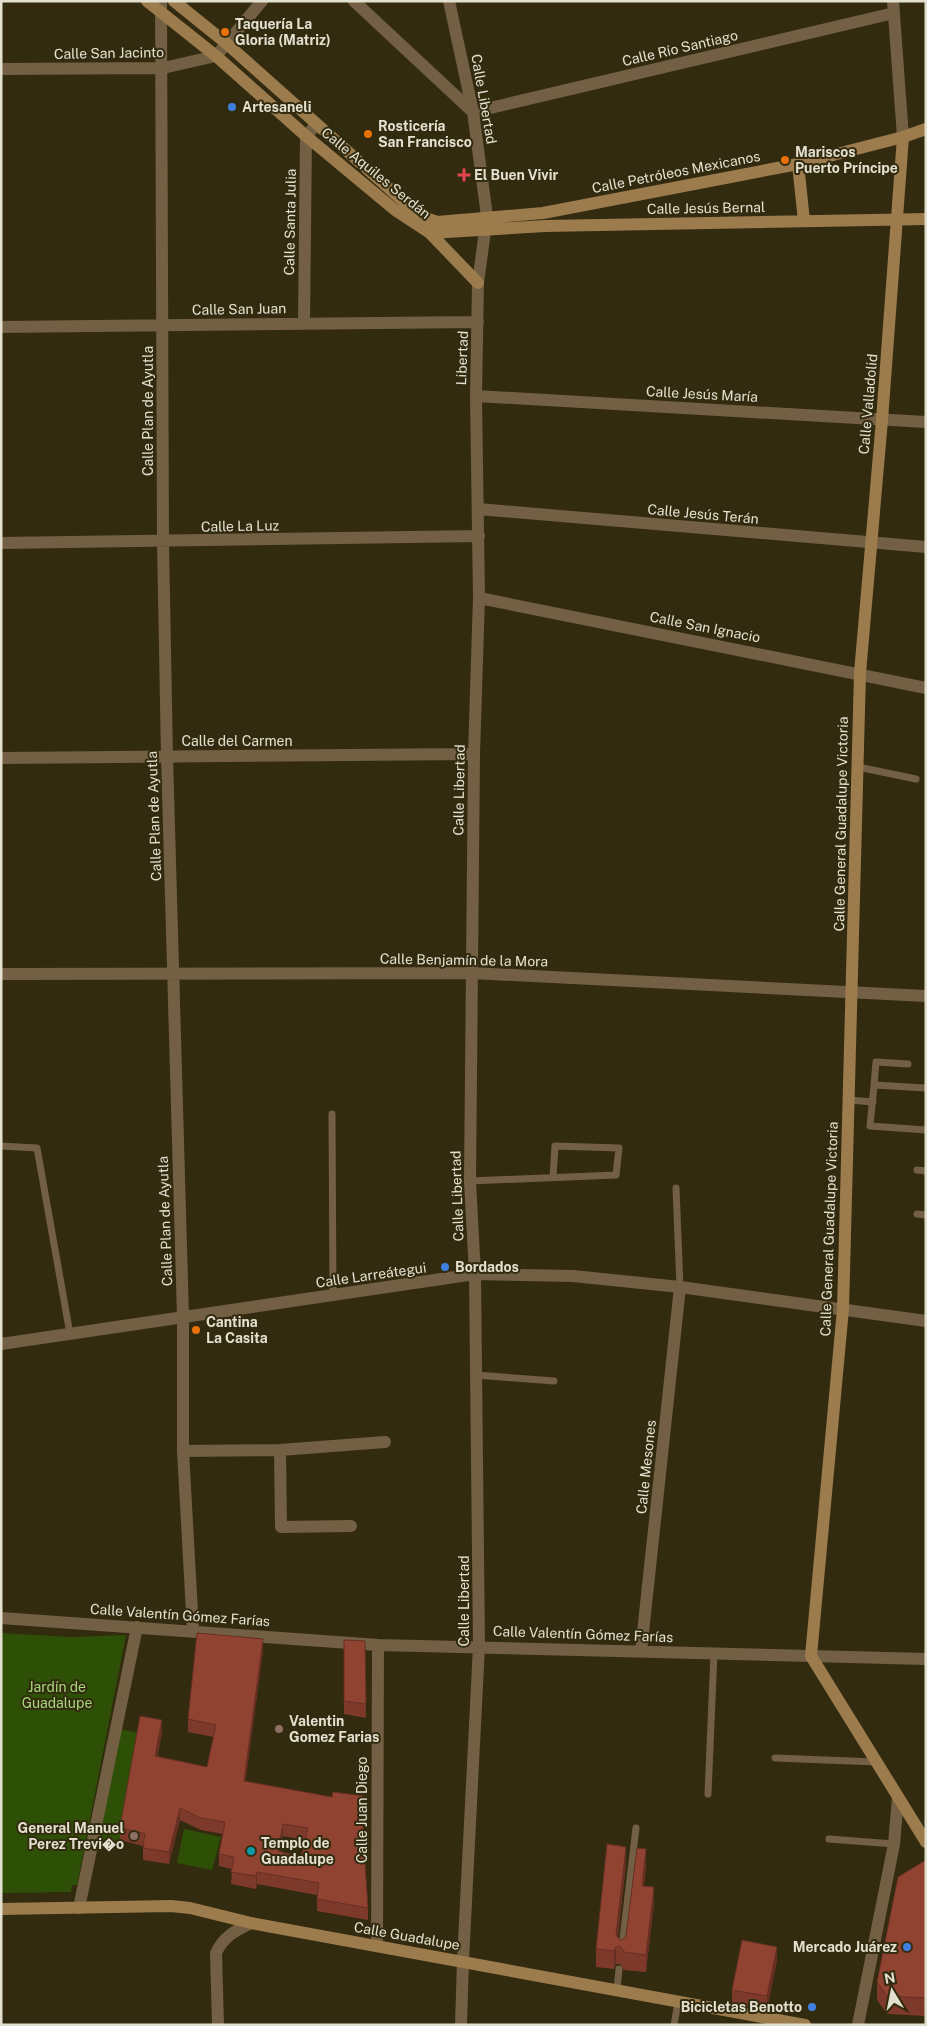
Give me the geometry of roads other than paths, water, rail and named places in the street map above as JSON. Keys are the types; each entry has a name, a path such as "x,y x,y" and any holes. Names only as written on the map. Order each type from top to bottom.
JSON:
{"street":[{"name":"Calle Aquiles Serdán","path":"147,1 161,7 306,136 409,221 430,233 486,230"},
{"name":"Calle Aquiles Serdán","path":"174,1 226,44 420,216 445,222 487,216"},
{"path":"216,56 262,1"},
{"path":"354,1 473,112"},
{"name":"Calle Libertad","path":"450,1 473,112 487,216 478,283 478,322"},
{"name":"Calle Plan de Ayutla","path":"161,7 163,68 163,542 167,757 183,1316 183,1451 193,1630"},
{"path":"894,7 903,137"},
{"name":"Calle Río Santiago","path":"473,112 894,7"},
{"name":"Calle San Jacinto","path":"1,69 163,68 216,56"},
{"path":"306,136 316,125"},
{"name":"Calle Petróleos Mexicanos","path":"487,216 543,212 798,164 903,137 926,128"},
{"name":"Calle Santa Julia","path":"304,324 306,136"},
{"name":"Calle Valladolid","path":"860,673 882,420 903,137"},
{"path":"798,164 804,221"},
{"path":"420,216 430,233 478,283"},
{"name":"Calle Jesús Bernal","path":"486,230 545,226 926,219"},
{"name":"Calle San Juan","path":"1,327 478,322"},
{"name":"Libertad","path":"476,396 478,322"},
{"name":"Calle Libertad","path":"462,2025 462,1961 479,1646 475,1274 470,1181 474,754 479,598 476,396"},
{"name":"Calle Jesús María","path":"476,396 926,422"},
{"name":"Calle Jesús Terán","path":"478,510 926,547"},
{"name":"Calle La Luz","path":"1,542 163,542 479,536"},
{"name":"Calle San Ignacio","path":"479,598 860,673 926,688"},
{"name":"Calle General Guadalupe Victoria","path":"811,1656 843,1309 860,673"},
{"name":"Calle del Carmen","path":"1,758 474,754"},
{"name":"Calle Benjamín de la Mora","path":"1,974 174,972 472,973 852,994 926,996"},
{"name":"Calle Larreátegui","path":"1,1344 475,1274 573,1276 680,1286 926,1321"},
{"name":"Calle Mesones","path":"641,1651 680,1286"},
{"path":"183,1451 280,1450 386,1442"},
{"path":"280,1450 281,1527 351,1526"},
{"name":"Calle Valentín Gómez Farías","path":"1,1618 193,1630 378,1645 479,1646 926,1659"},
{"path":"79,1908 137,1627"},
{"name":"Calle Juan Diego","path":"377,1946 378,1645"},
{"path":"811,1656 926,1842"},
{"path":"858,2025 894,1844 898,1798"},
{"name":"Calle Guadalupe","path":"1,1909 171,1906 190,1908 251,1922 377,1946 790,2024 805,2025"},
{"path":"218,2025 216,1953 221,1942 229,1934 251,1922"}],"lane":[{"path":"858,767 916,780"},
{"path":"908,1064 876,1062 870,1126 926,1130"},
{"path":"874,1085 926,1088"},
{"path":"849,1100 872,1102"},
{"path":"332,1114 333,1296"},
{"path":"1,1146 37,1148 70,1334"},
{"path":"470,1181 616,1174 618,1148 555,1146 553,1177"},
{"path":"917,1170 926,1171"},
{"path":"676,1188 680,1286"},
{"path":"917,1214 926,1215"},
{"path":"476,1375 554,1381"},
{"path":"708,1794 714,1653"},
{"path":"775,1758 876,1762"},
{"path":"622,1952 636,1828"},
{"path":"829,1839 894,1844"},
{"path":"617,1990 620,1970"},
{"path":"674,2025 678,2002"}],"place":[{"name":"Taquería La Gloria (Matriz)","path":"225,32"},
{"name":"Artesaneli","path":"232,107"},
{"name":"Rosticería San Francisco","path":"368,134"},
{"name":"Mariscos Puerto Príncipe","path":"785,160"},
{"name":"El Buen Vivir","path":"464,175"},
{"name":"Bordados","path":"445,1267"},
{"name":"Cantina La Casita","path":"196,1330"},
{"name":"Valentin Gomez Farias","path":"279,1729"},
{"name":"General Manuel Perez Trevi�o","path":"134,1836"},
{"name":"Templo de Guadalupe","path":"251,1851"},
{"name":"Mercado Juárez","path":"907,1947"},
{"name":"Bicicletas Benotto","path":"812,2007"}],"park label":[{"name":"Jardín de Guadalupe","path":"57,1695"}]}
